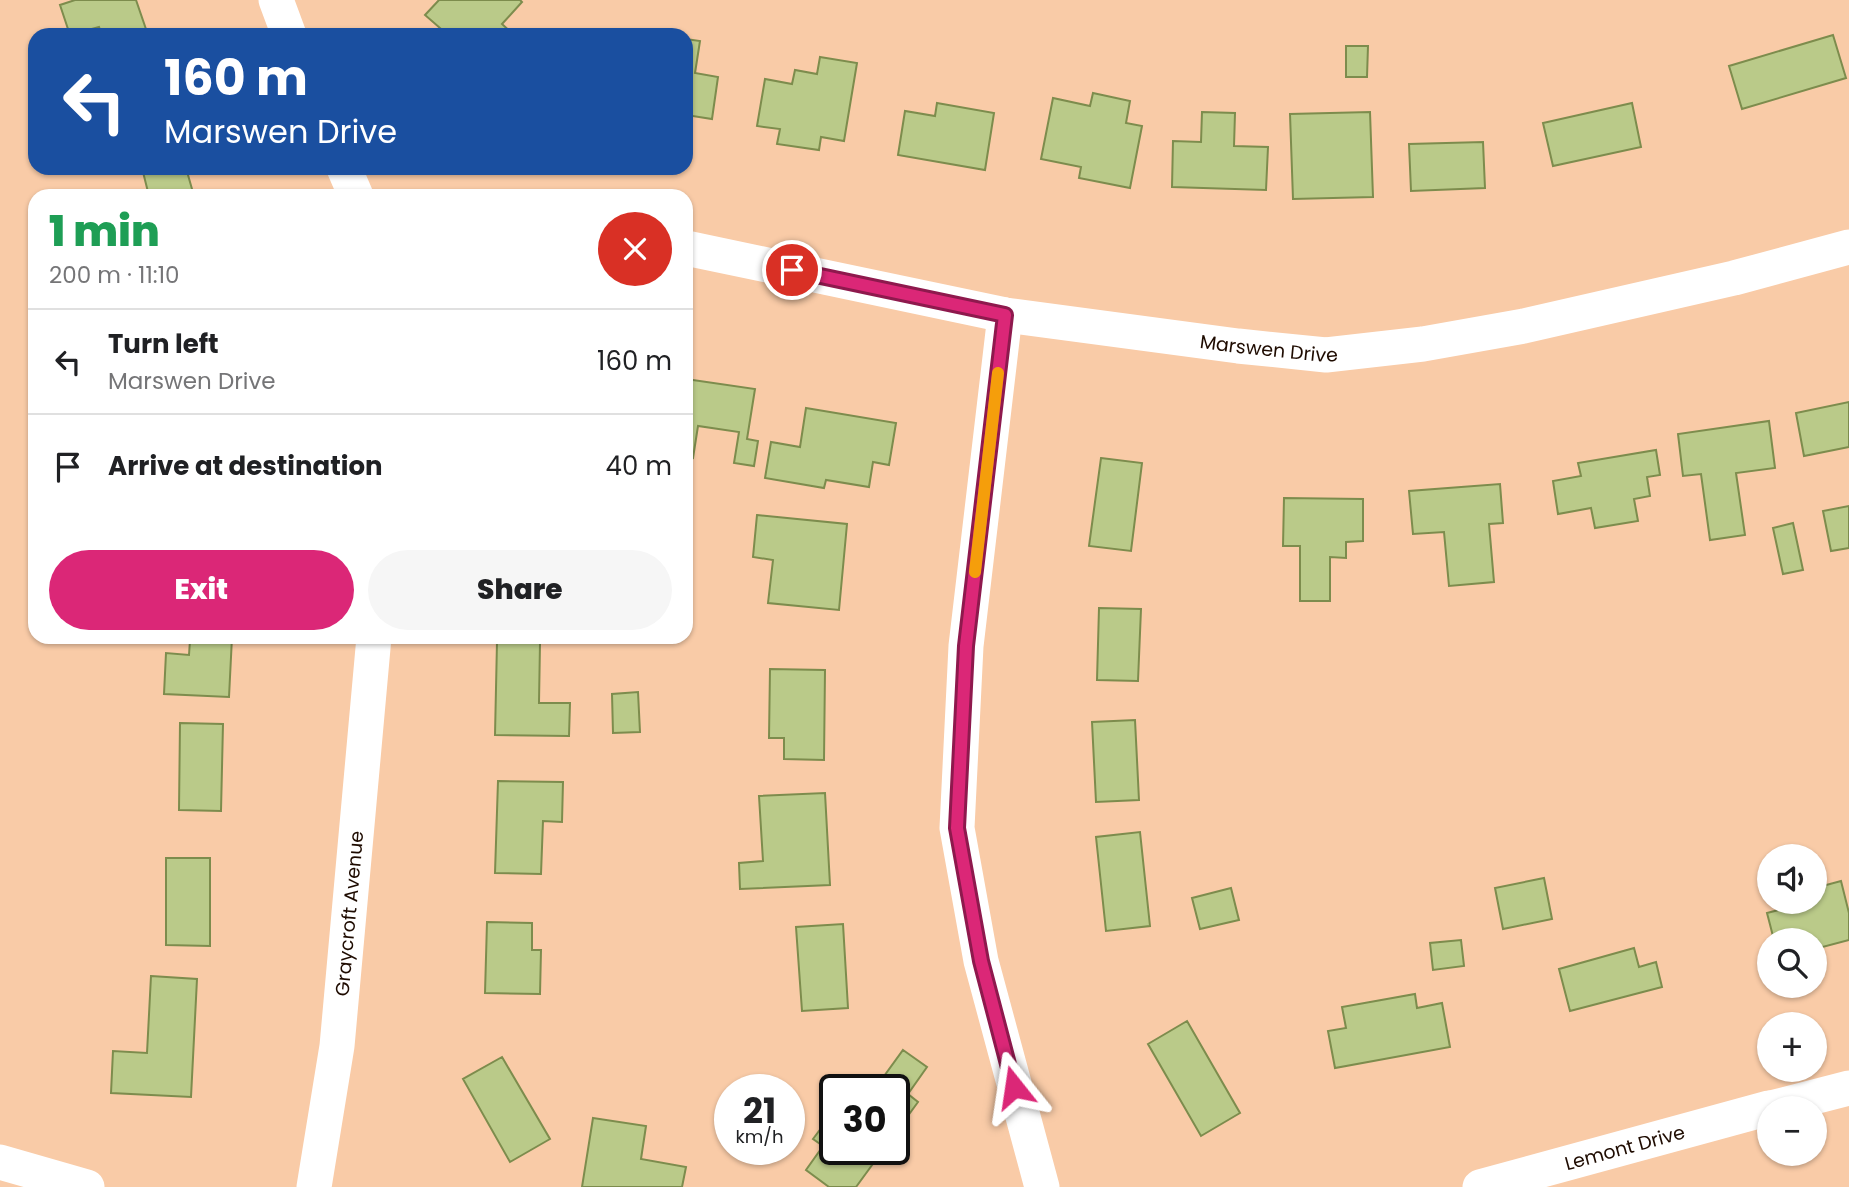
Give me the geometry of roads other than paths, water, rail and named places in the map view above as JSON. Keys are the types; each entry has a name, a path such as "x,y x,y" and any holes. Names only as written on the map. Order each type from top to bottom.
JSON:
{"street":[{"path":"276,0 286,28"},
{"name":"Marswen Drive","path":"693,249 1005,315 1326,355 1423,344 1524,326 1734,278 1849,247"},
{"path":"1005,315 966,646 957,828 981,961 1042,1187"},
{"name":"Graycroft Avenue","path":"314,1187 337,1046 373,644"},
{"name":"Lemont Drive","path":"1817,1096 1849,1088"},
{"name":"Lemont Drive","path":"1480,1187 1757,1112"},
{"path":"0,1162 87,1187"}]}
